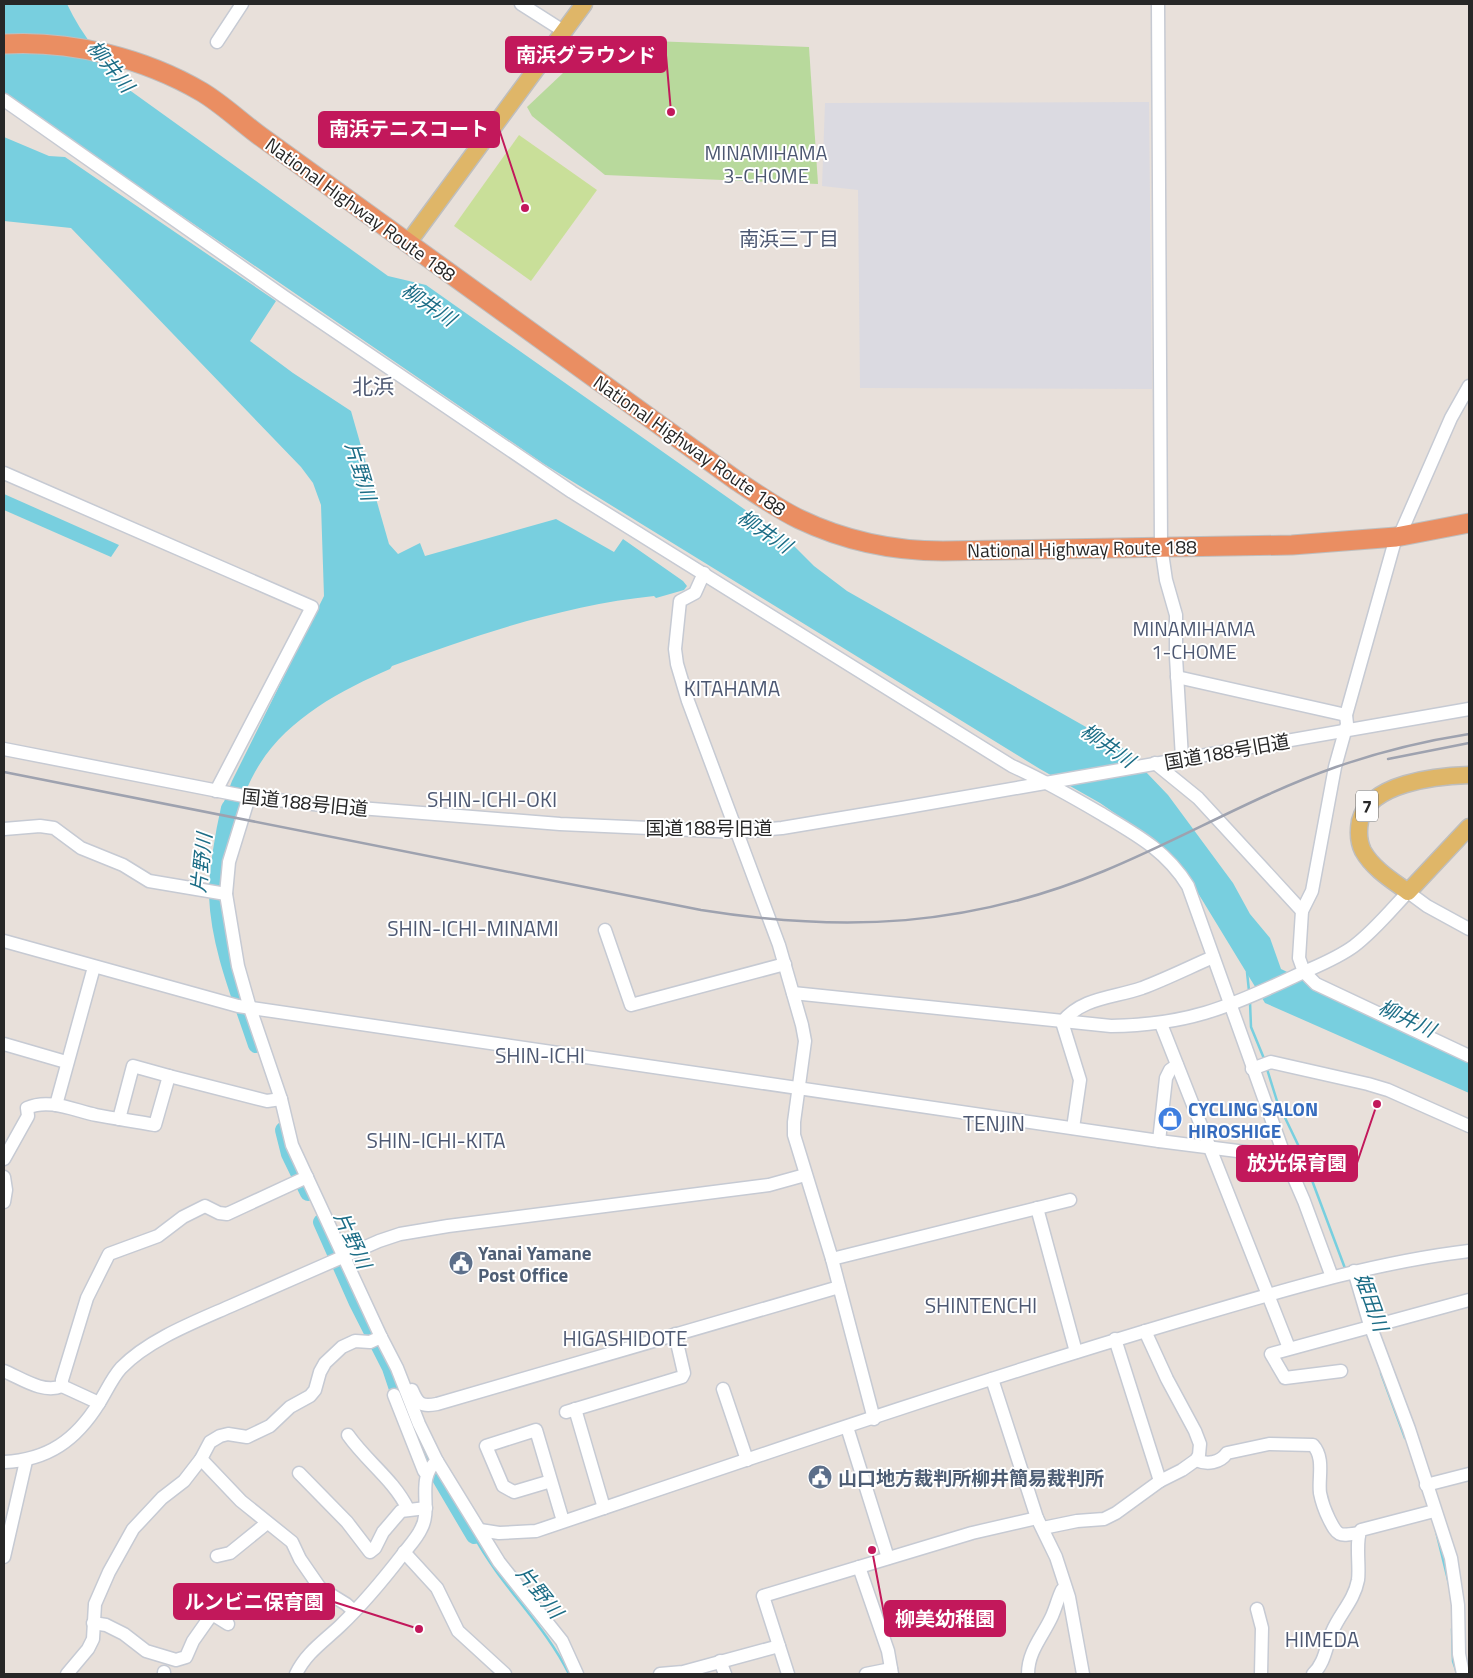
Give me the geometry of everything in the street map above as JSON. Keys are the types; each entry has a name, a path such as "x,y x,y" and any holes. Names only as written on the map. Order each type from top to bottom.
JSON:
{"highway":[{"name":"National Highway Route 188","path":"4,44 61,46 89,51 152,69 204,93 408,244 737,481 797,519 831,533 878,546 917,551 1292,545 1396,537 1469,523"}],"main road":[{"path":"408,244 584,4"},
{"name":"7","path":"1408,892 1385,875 1364,852 1358,838 1362,811 1371,800 1382,792 1431,779 1469,775"},
{"path":"1408,892 1469,827"}],"street":[{"path":"217,42 242,4"},
{"path":"521,4 564,32"},
{"path":"1158,4 1161,546 1166,580 1176,615 1177,677 1182,758"},
{"path":"4,100 283,296 572,492 1012,766 1052,781 1148,841 1180,874 1188,886 1285,1157 1304,1201 1345,1273 1370,1325 1409,1429 1434,1511 1451,1558 1456,1582 1459,1654 1462,1674"},
{"path":"1469,386 1451,418 1402,530 1396,537 1346,715 1345,731 1335,767 1312,891 1302,911 1298,949 1301,973 1316,984 1469,1056"},
{"path":"4,473 312,607 218,791"},
{"path":"704,573 695,593 680,601 676,649 682,682 738,832 785,964 793,993 805,1041 794,1135 832,1259 874,1419"},
{"path":"1177,677 1346,715"},
{"name":"国道188号旧道","path":"4,749 246,796 322,805 560,824 738,832 782,828 1469,709"},
{"path":"1151,763 1198,798 1302,911"},
{"path":"246,796 220,894 232,940 245,1008 292,1145 344,1256 376,1339 400,1376 419,1424 432,1466 480,1530 499,1562 562,1641 577,1674"},
{"path":"4,829 40,826 54,828 81,848 123,865 149,880 220,894"},
{"path":"793,993 1062,1022 1111,1026 1161,1024 1196,1017 1232,1006 1336,958 1356,945 1408,892 1427,906 1469,929"},
{"path":"606,930 631,1005 785,964"},
{"path":"4,941 245,1008 1159,1141 1285,1157"},
{"path":"1062,1022 1072,1010 1098,999 1142,988 1213,957"},
{"path":"56,1105 66,1062 94,967"},
{"path":"1062,1022 1080,1080 1073,1128"},
{"path":"1161,1024 1289,1348"},
{"path":"4,1044 66,1062"},
{"path":"1254,1068 1271,1062 1327,1073 1388,1090 1469,1126"},
{"path":"119,1119 132,1066 277,1100"},
{"path":"1159,1141 1166,1078 1170,1070 1177,1066"},
{"path":"4,1159 28,1116 27,1108 36,1104 56,1105 155,1125 169,1076"},
{"path":"4,1462 26,1461 62,1445 79,1430 121,1368 158,1341 192,1323 379,1241 424,1230 769,1185 805,1175"},
{"path":"4,1177 6,1190 4,1202"},
{"path":"62,1386 87,1298 109,1254 158,1236 194,1210 205,1206 227,1214 307,1177"},
{"path":"832,1259 1070,1200"},
{"path":"1037,1208 1076,1352"},
{"path":"480,1530 517,1533 536,1531 1115,1339 1345,1273 1396,1262 1469,1251"},
{"path":"400,1376 406,1379 418,1403 424,1406 839,1287"},
{"path":"1341,1371 1285,1378 1271,1354 1370,1325 1469,1300"},
{"path":"788,1674 763,1596 972,1533 1040,1523 1104,1518 1130,1505 1160,1481 1182,1470 1196,1460 1200,1448 1196,1431 1167,1379 1145,1331"},
{"path":"604,1508 570,1411 682,1378 684,1373 675,1334"},
{"path":"67,1674 88,1649 93,1639 95,1604 133,1529 162,1498 184,1481 201,1459 210,1442 228,1434 247,1436 270,1426 290,1407 310,1396 315,1390 320,1372 342,1346 355,1341 376,1339"},
{"path":"1115,1339 1160,1481"},
{"path":"4,1371 32,1384 55,1388 62,1386 99,1402"},
{"path":"992,1379 1040,1523 1065,1587 1083,1674"},
{"path":"723,1389 747,1460"},
{"path":"394,1395 404,1426 424,1471 432,1466"},
{"path":"847,1427 888,1558"},
{"path":"551,1481 514,1492 503,1486 486,1446 536,1430 563,1521"},
{"path":"348,1435 362,1454 390,1481 408,1509"},
{"path":"1196,1460 1207,1464 1223,1459 1227,1453 1269,1444 1313,1445 1322,1476 1320,1484 1322,1505 1334,1530 1344,1536 1359,1533 1365,1528 1434,1511"},
{"path":"201,1459 241,1502 292,1542 300,1560 320,1588 354,1611"},
{"path":"4,1557 5,1543 26,1461"},
{"path":"296,1674 310,1651 354,1611 388,1574 422,1528 432,1466"},
{"path":"299,1473 346,1522 370,1552 375,1548 387,1527 401,1511 426,1508"},
{"path":"1426,1485 1469,1474"},
{"path":"217,1556 230,1553 267,1523"},
{"path":"1313,1674 1322,1662 1337,1621 1352,1601 1356,1589 1360,1564 1359,1533"},
{"path":"404,1552 437,1588 458,1632 505,1674"},
{"path":"859,1567 888,1651 891,1672 866,1674"},
{"path":"1028,1674 1030,1657 1065,1587"},
{"path":"1257,1609 1262,1628 1262,1674"},
{"path":"93,1623 106,1624 124,1634 146,1651 176,1660 186,1657 193,1641 212,1614 228,1624"},
{"path":"660,1674 683,1672 779,1646"},
{"path":"720,1661 725,1674"}],"shaded area":[{"path":"1149,102 1152,389 860,388 858,190 822,186 825,103"}],"green space":[{"path":"599,39 809,47 818,184 605,175 532,116 527,107"},
{"path":"519,135 597,190 531,281 454,226"}],"water":[{"name":"柳井川","path":"4,4 67,4 87,38 128,89 388,276 426,285 788,540 814,566 847,591 1123,748 1168,795 1233,883 1250,914 1270,938 1281,969 1469,1060 1469,1093 1265,1003 1190,880 1152,839 1100,803 1040,769 544,464 4,94"},
{"path":"4,137 49,156 65,157 276,301 250,341 293,373 351,411 389,544 398,554 420,543 425,556 556,519 614,552 623,539 683,581 687,586 684,590 656,598 654,596 587,606 521,623 456,643 392,666 390,669 351,687 314,710 281,737 255,772 231,829 219,830 222,807 232,781 324,596 321,505 313,483 301,467 71,228 4,221"},
{"path":"4,494 119,545 111,557 4,510"}],"waterway":[{"name":"片野川","path":"229,808 218,876 217,896 219,915 231,972 256,1045"},
{"name":"姫田川","path":"1247,972 1249,991"},
{"name":"姫田川","path":"1250,1002 1251,1027 1265,1061"},
{"name":"姫田川","path":"1267,1069 1277,1101 1301,1151 1346,1271"},
{"name":"片野川","path":"283,1130 289,1154 308,1193"},
{"name":"片野川","path":"321,1222 357,1303 390,1368 407,1419 474,1536"},
{"name":"姫田川","path":"1381,1373 1405,1438"},
{"name":"姫田川","path":"1436,1531 1449,1584"},
{"name":"片野川","path":"474,1536 497,1572 547,1638 569,1674"},
{"name":"姫田川","path":"1452,1629 1453,1661 1457,1673"}],"railway":[{"path":"4,772 701,910 754,917 856,923 906,920 955,914 1004,904 1054,890 1104,871 1306,778 1369,756 1469,734"},
{"path":"1388,759 1469,743"}],"place":[{"name":"南浜グラウンド","path":"671,112"},
{"name":"南浜テニスコート","path":"525,208"},
{"name":"放光保育園","path":"1377,1104"},
{"name":"CYCLING SALON HIROSHIGE","path":"1170,1119"},
{"name":"Yanai Yamane Post Office","path":"461,1263"},
{"name":"山口地方裁判所柳井簡易裁判所","path":"820,1477"},
{"name":"柳美幼稚園","path":"872,1550"},
{"name":"ルンビニ保育園","path":"419,1629"}],"district":[{"name":"MINAMIHAMA 3-CHOME","path":"766,164"},
{"name":"南浜三丁目","path":"789,238"},
{"name":"北浜","path":"373,386"},
{"name":"MINAMIHAMA 1-CHOME","path":"1194,640"},
{"name":"KITAHAMA","path":"732,688"},
{"name":"SHIN-ICHI-OKI","path":"492,799"},
{"name":"SHIN-ICHI-MINAMI","path":"473,928"},
{"name":"SHIN-ICHI","path":"540,1055"},
{"name":"TENJIN","path":"994,1123"},
{"name":"SHIN-ICHI-KITA","path":"436,1140"},
{"name":"SHINTENCHI","path":"981,1305"},
{"name":"HIGASHIDOTE","path":"625,1338"},
{"name":"HIMEDA","path":"1322,1639"}]}
